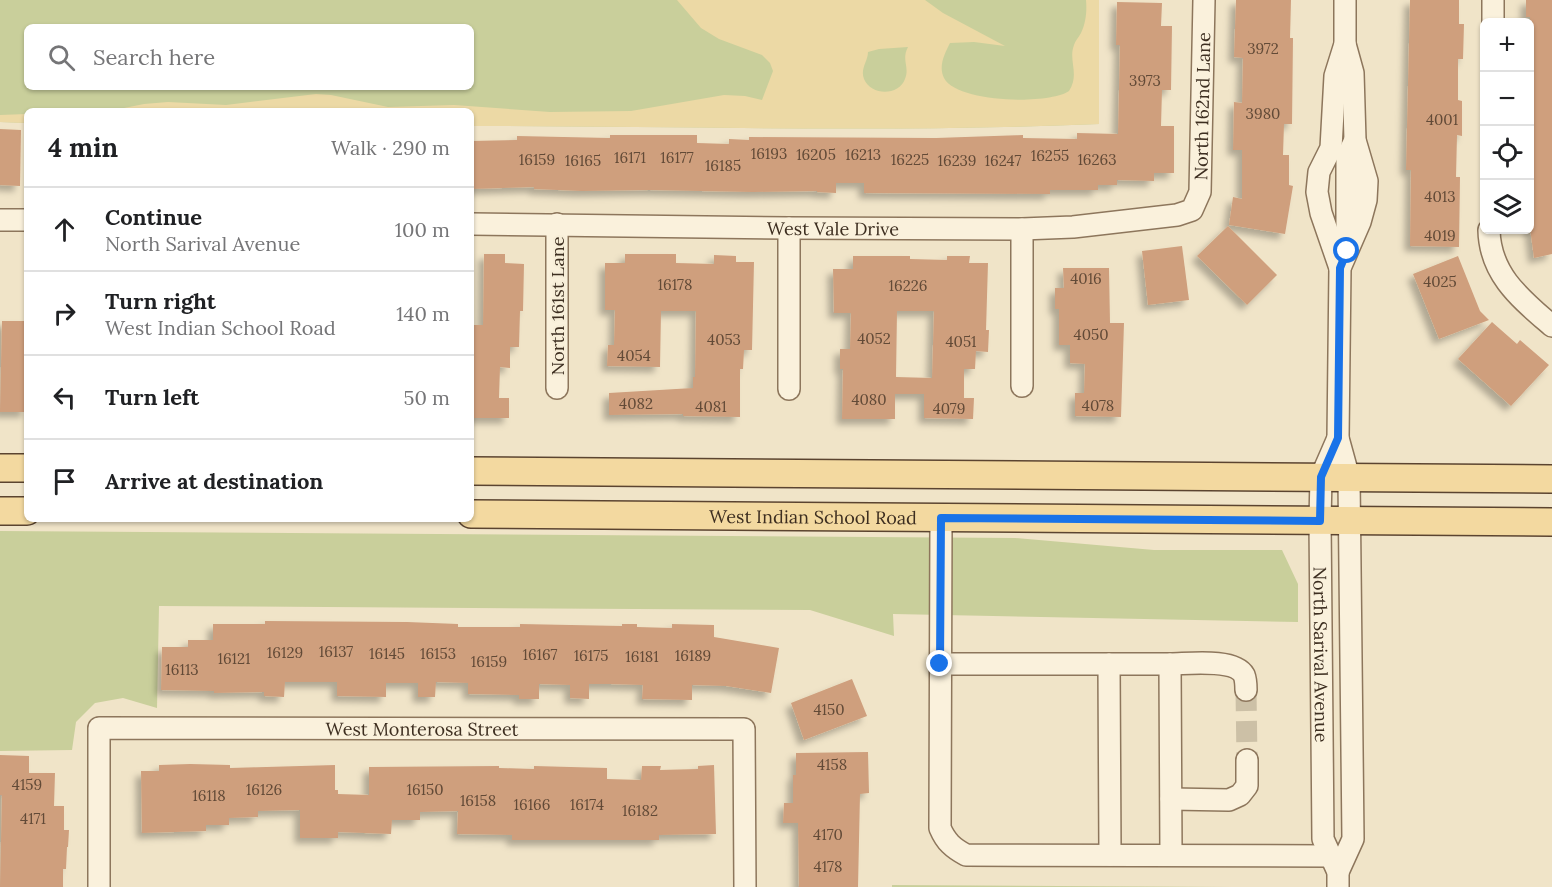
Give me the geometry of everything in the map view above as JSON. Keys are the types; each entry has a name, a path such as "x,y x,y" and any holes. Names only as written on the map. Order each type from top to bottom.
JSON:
{"main road":[{"path":"0,468 24,468"},
{"path":"474,471 1552,479"},
{"path":"0,511 24,511"},
{"name":"West Indian School Road","path":"474,514 1552,522"}],"street":[{"name":"North 162nd Lane","path":"1192,210 1200,192 1204,0"},
{"name":"North Sarival Avenue","path":"1343,260 1321,213 1317,192 1319,172 1344,148 1353,73 1345,44 1345,0"},
{"path":"1493,0 1493,18"},
{"name":"North Sarival Avenue","path":"1335,871 1353,839 1349,478 1338,438 1343,260 1360,222 1366,200 1367,181 1344,148"},
{"name":"West Vale Drive","path":"474,224 1023,229 1101,224 1177,215 1192,210"},
{"path":"0,220 24,220"},
{"name":"North 161st Lane","path":"557,224 557,388"},
{"path":"789,228 789,389"},
{"path":"1022,386 1023,229"},
{"path":"1491,234 1495,259 1506,283 1552,326"},
{"name":"North Sarival Avenue","path":"1335,871 1323,839 1320,521 1321,477 1338,438"},
{"path":"941,518 940,828 945,840 955,850 966,855 1171,855 1335,871"},
{"path":"940,664 1228,664 1243,673 1246,679 1246,690"},
{"path":"1109,664 1110,855"},
{"path":"1170,664 1171,855"},
{"name":"West Monterosa Street","path":"99,887 99,728 744,729 746,887"},
{"path":"1171,799 1229,800 1240,795 1247,786 1247,760"}],"green space":[{"path":"0,0 1099,0 1099,124 864,129 474,126 474,108 24,108 24,123 0,122"},
{"path":"0,531 1015,538 1154,550 1282,550 1298,584 1298,622 893,614 894,636 810,610 159,606 157,708 123,698 95,703 76,722 72,750 0,751"},
{"path":"892,885 1232,887 892,887"}],"sand":[{"path":"677,0 925,0 943,13 1005,46 974,42 950,43 943,60 944,78 952,86 966,93 984,97 1024,100 1069,91 1074,79 1073,51 1084,25 1086,0 1099,0 1099,124 864,129 474,126 474,108 124,108 168,102 226,105 316,94 388,107 454,105 550,112 631,111 724,95 762,100 773,71 770,63 762,55 719,39 701,28","holes":["908,47 905,60 907,71 905,79 897,89 878,91 868,85 864,79 863,72 868,52"]},
{"path":"24,114 24,123 0,122 0,115"}],"building":[{"path":"1236,0 1291,0 1292,124 1284,124 1283,155 1289,155 1289,185 1293,186 1285,234 1229,225 1233,197 1242,199 1242,150 1233,150 1234,102 1242,103 1243,58 1234,57"},
{"path":"1410,0 1459,0 1459,24 1464,24 1463,59 1458,59 1458,100 1462,101 1462,136 1457,135 1456,177 1460,177 1459,247 1410,246 1411,170 1406,170"},
{"path":"1526,0 1552,0 1552,254 1534,258 1531,234 1534,234 1534,18 1526,17"},
{"path":"1117,2 1162,3 1161,26 1172,26 1171,90 1162,90 1161,126 1174,126 1174,173 1154,173 1154,181 1117,180 1117,185 1098,185 1098,190 1050,190 1050,194 864,193 864,183 836,183 836,193 817,191 582,191 534,189 534,187 474,189 474,141 517,140 517,136 610,138 610,135 697,135 697,143 729,144 729,139 749,140 749,137 936,138 1023,135 1023,138 1077,139 1077,133 1118,134 1120,45 1116,45"},
{"path":"0,129 21,130 20,186 0,185"},
{"path":"1228,226 1277,275 1247,305 1197,256"},
{"path":"1182,246 1189,300 1148,305 1142,251"},
{"path":"484,254 505,254 505,263 524,264 523,311 520,311 519,347 510,347 510,368 500,367 499,398 509,398 509,418 474,418 474,325 483,325"},
{"path":"625,254 676,254 676,263 714,264 714,255 736,256 736,262 754,262 752,350 744,350 743,369 740,369 740,417 683,416 683,414 609,415 609,393 693,388 693,377 695,377 696,311 661,311 660,367 607,366 608,345 614,345 615,310 605,310 605,263 625,263"},
{"path":"853,256 910,256 910,259 947,260 947,256 970,256 969,263 988,263 986,330 989,330 988,352 976,351 975,369 964,369 964,398 974,398 973,419 924,418 924,394 895,394 895,419 842,419 843,369 840,369 840,349 850,349 851,313 834,313 833,269 853,269","holes":["897,311 934,311 932,378 896,377"]},
{"path":"1458,256 1480,311 1489,320 1439,339 1413,274"},
{"path":"1063,268 1109,268 1110,323 1124,323 1121,417 1075,416 1075,393 1084,393 1085,364 1070,363 1070,345 1059,345 1059,309 1055,309 1055,288 1064,288"},
{"path":"2,321 24,321 24,412 0,412"},
{"path":"1492,322 1517,344 1520,340 1549,365 1511,406 1458,359"},
{"path":"265,621 407,622 458,624 458,627 520,627 520,624 622,626 622,624 637,624 637,627 672,628 672,624 714,625 714,637 779,648 771,693 726,686 692,685 692,700 642,699 643,685 610,684 589,684 589,699 570,698 570,685 539,684 539,699 519,699 519,695 468,694 468,683 436,682 435,697 418,697 418,683 386,683 386,697 337,696 337,682 285,682 284,697 264,696 264,692 214,693 214,691 161,690 162,647 188,647 188,640 213,640 213,624 265,624"},
{"path":"852,679 867,716 804,740 791,703"},
{"path":"868,752 869,793 860,794 858,887 799,887 798,823 783,823 784,803 793,803 796,753"},
{"path":"0,755 29,756 29,773 55,773 54,806 64,806 64,830 69,830 66,869 63,869 63,887 0,887 2,795 0,795"},
{"path":"159,765 230,765 230,768 335,765 335,790 338,790 338,794 369,795 369,767 607,768 607,779 641,780 642,766 661,766 660,770 698,769 698,766 714,765 716,834 659,835 659,840 512,840 512,835 457,834 458,811 420,812 420,820 392,820 391,834 338,832 338,838 300,838 300,810 258,811 258,817 229,818 229,825 206,825 206,831 142,833 141,771 159,771"}],"tunnel":[{"path":"1246,690 1247,760"}],"route":[{"path":"940,664 941,518 1320,521 1321,477 1338,438 1340,268 1347,251"}]}
